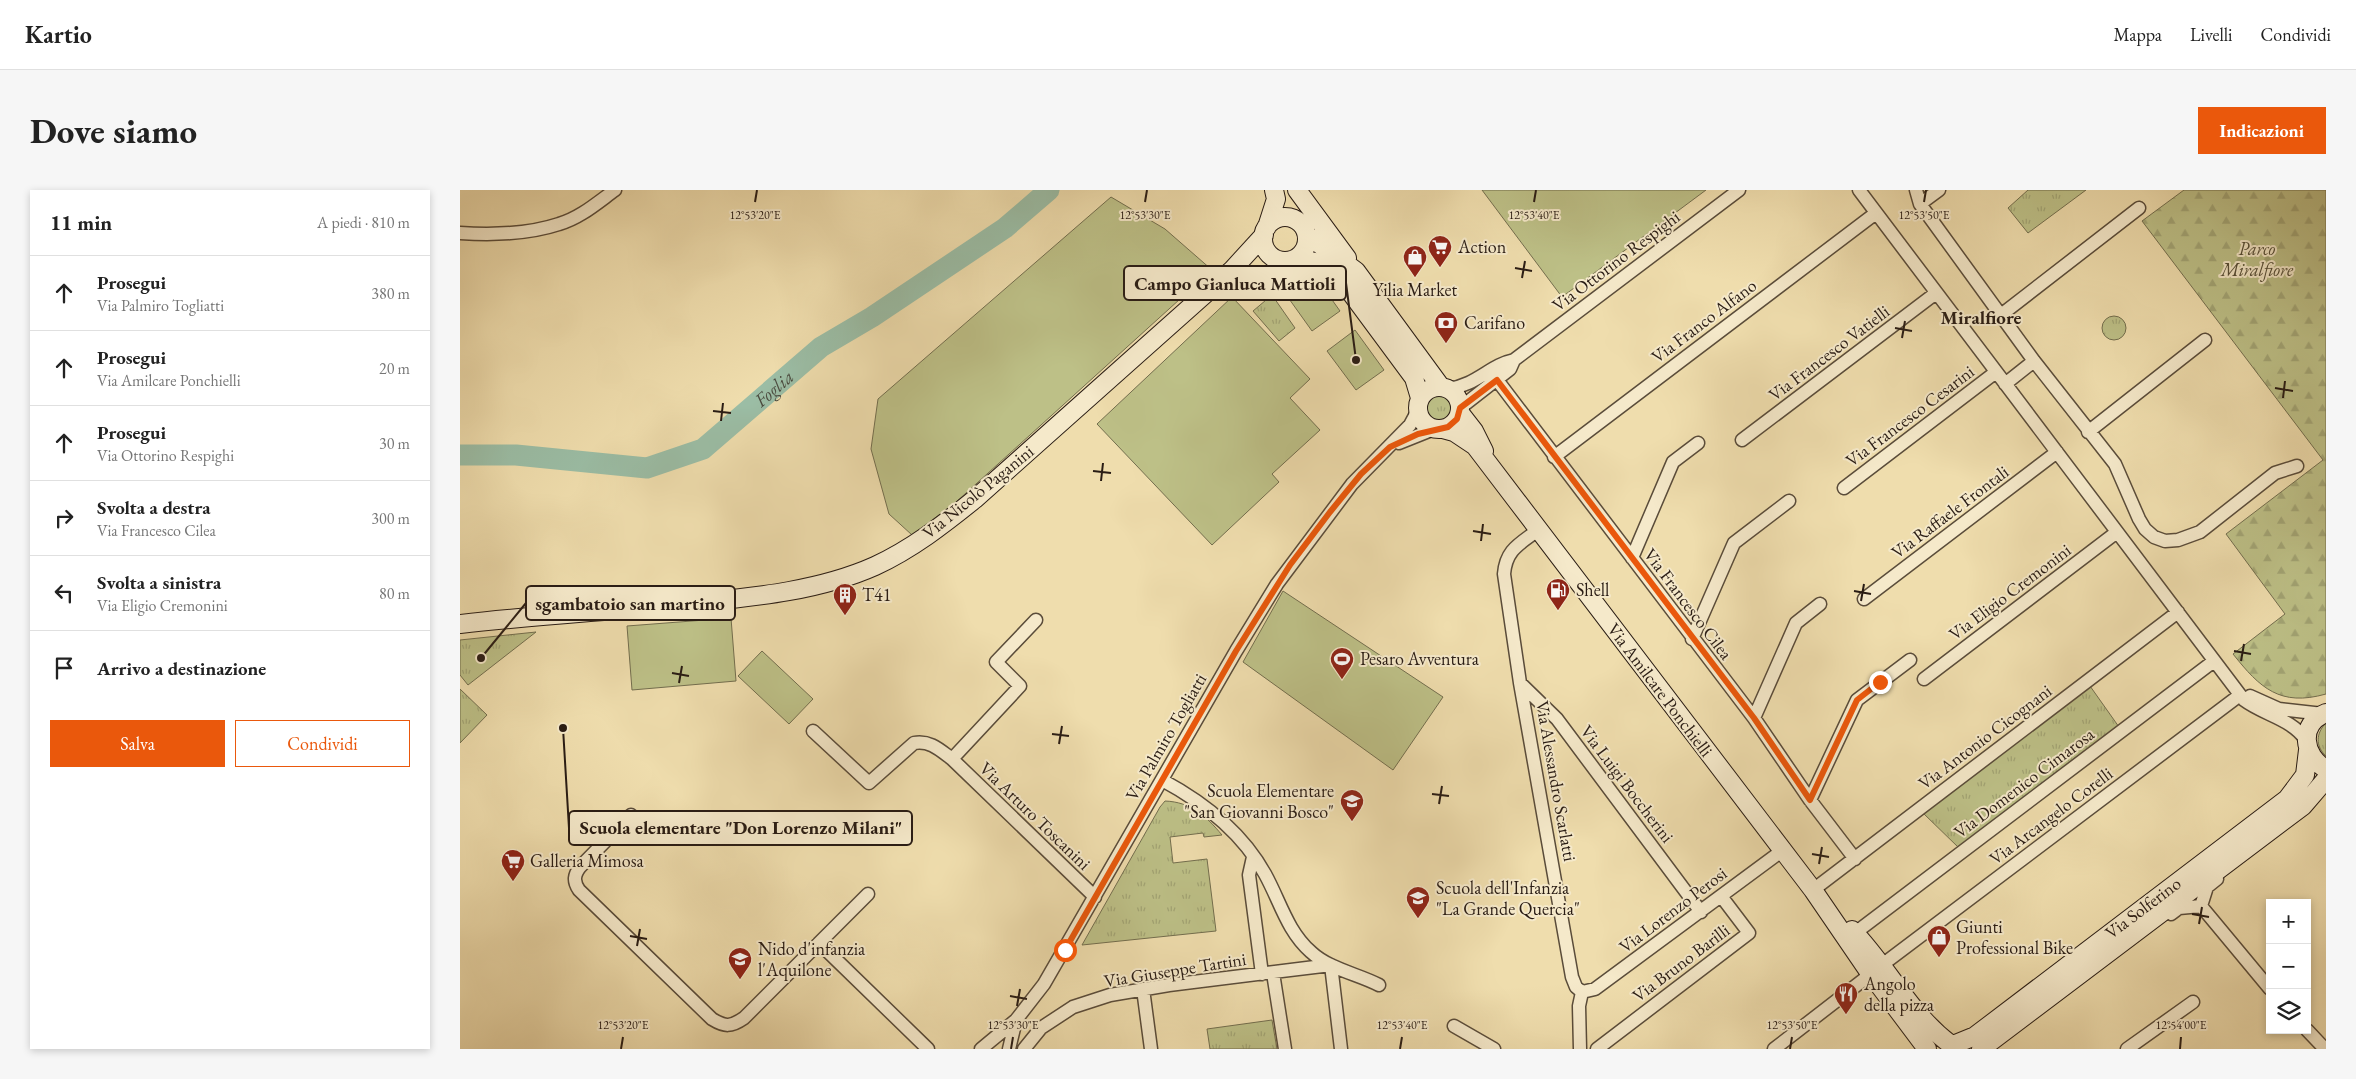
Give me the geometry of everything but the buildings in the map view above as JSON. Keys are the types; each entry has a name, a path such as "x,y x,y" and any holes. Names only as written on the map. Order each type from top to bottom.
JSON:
{"main road":[{"path":"1274,190 1276,200 1265,231 1265,248 1274,258"},
{"name":"Via Amilcare Ponchielli","path":"1286,190 1296,220 1301,224 1307,235 1356,270 1444,388 1457,397 1460,411 1508,489"},
{"path":"1298,190 1356,270"},
{"path":"1265,231 1277,219 1283,217 1296,220"},
{"name":"Via Nicolò Paganini","path":"460,624 737,599 792,590 846,577 874,566 937,530 975,498 1232,270 1265,231"},
{"path":"1293,260 1304,250 1307,235"},
{"name":"Via Nicolò Paganini","path":"1232,270 1255,259 1274,258"},
{"name":"Via Amilcare Ponchielli","path":"1274,258 1287,261 1310,260 1329,267 1337,274 1414,378 1423,422 1439,429 1454,432 1475,446 1813,890 1877,970 1949,1047"},
{"path":"1419,404 1429,390 1444,388"},
{"path":"1439,429 1453,424 1460,411"},
{"name":"Via Solferino","path":"1949,1047 1975,1036 2287,799 2305,775 2307,745 2311,724 2324,713"},
{"path":"2307,745 2312,758 2326,769"},
{"name":"Via Solferino","path":"1981,1049 2303,806 2326,779"},
{"name":"Via Amilcare Ponchielli","path":"1813,890 1855,933 1927,1049"}],"street":[{"path":"460,233 537,230 560,224 585,212 615,190"},
{"name":"Via Ottorino Respighi","path":"1460,411 1505,362 1514,360 1740,190"},
{"path":"1859,190 2238,692 2252,706 2293,726 2307,745"},
{"path":"1916,190 1920,204 2034,361 2115,464 2145,529 2154,537 2166,541 2178,540 2200,532 2275,473 2297,466"},
{"path":"1920,204 1939,190"},
{"path":"2001,315 2139,208"},
{"name":"Via Franco Alfano","path":"1554,457 1876,213"},
{"name":"Via Francesco Vatielli","path":"1742,440 1936,293"},
{"path":"2088,432 2205,340"},
{"path":"2005,384 2034,361"},
{"name":"Via Francesco Cesarini","path":"1844,488 1996,372"},
{"name":"Via Ottorino Respighi","path":"1444,388 1466,386 1494,376"},
{"name":"Via Francesco Cilea","path":"1494,376 1692,639 1754,718 1810,800 1854,859"},
{"name":"Via Palmiro Togliatti","path":"981,1049 1016,1020 1044,984 1236,651 1286,571 1352,484 1410,426 1419,404"},
{"name":"Via Palmiro Togliatti","path":"1390,447 1418,434 1439,429"},
{"path":"1632,558 1673,462 1698,444"},
{"name":"Via Raffaele Frontali","path":"1864,599 2057,452"},
{"path":"1692,639 1734,543 1789,501"},
{"name":"Via Alessandro Scarlatti","path":"1538,530 1511,551 1505,561 1504,574 1520,683 1572,977 1576,987 1582,992"},
{"name":"Via Eligio Cremonini","path":"1924,679 2117,532"},
{"path":"1754,718 1796,623 1820,604"},
{"name":"Via Antonio Cicognani","path":"1813,890 2178,612"},
{"path":"952,759 1020,686 996,662 1036,620"},
{"path":"1810,800 1857,700 1910,660"},
{"name":"Via Domenico Cimarosa","path":"1855,933 2214,661"},
{"name":"Via Luigi Boccherini","path":"1520,683 1557,719 1701,912"},
{"path":"2238,692 2279,709 2324,713"},
{"name":"Via Arcangelo Corelli","path":"1774,1049 2238,692"},
{"name":"Via Arturo Toscanini","path":"814,731 869,783 914,743 922,741 935,746 952,759 1095,897"},
{"path":"1162,780 1196,799 1213,812 1253,857 1264,873 1291,930 1312,954 1331,965 1363,976 1379,985"},
{"path":"631,815 580,867 574,883 712,1019 723,1025 733,1025 739,1021 868,894"},
{"path":"2205,911 2207,887 2249,855 2266,834"},
{"name":"Via Lorenzo Perosi","path":"1582,992 1595,989 1653,948 1783,850"},
{"path":"1253,857 1249,875 1285,1049"},
{"name":"Via Bruno Barilli","path":"1597,1049 1749,933 1721,896"},
{"path":"2119,944 2142,936 2180,908 2205,911 2266,984"},
{"path":"819,943 928,1049"},
{"name":"Via Giuseppe Tartini","path":"1290,971 1305,962 1312,954"},
{"path":"1331,965 1341,1049"},
{"name":"Via Giuseppe Tartini","path":"1024,1048 1041,1028 1073,1007 1110,995 1143,989 1331,965"},
{"path":"1143,989 1151,1049"},
{"path":"1580,1049 1579,1006 1582,992"},
{"path":"2127,1049 2193,1002"},
{"path":"1009,1049 1016,1020"},
{"path":"1454,1026 1494,1049"},
{"path":"2311,1034 2325,1049"}],"green space":[{"path":"1482,190 1706,190 1562,297"},
{"path":"2028,190 2086,190 2028,233 2008,208"},
{"name":"Parco Miralfiore","path":"2184,190 2326,190 2326,694 2296,698 2272,692 2252,676 2233,654 2285,614 2226,534 2323,460 2142,221"},
{"path":"1111,197 1165,229 1212,270 955,503 912,535 889,514 871,449 878,399"},
{"path":"1315,276 1340,311 1312,331 1287,296"},
{"path":"1272,295 1295,328 1279,341 1253,311"},
{"path":"1232,297 1310,379 1290,398 1320,430 1272,474 1279,482 1212,545 1097,424"},
{"path":"2114,316 2123,319 2126,328 2123,337 2114,340 2105,337 2102,328 2105,319"},
{"path":"1355,330 1384,370 1356,390 1327,351"},
{"path":"1439,395 1448,399 1452,408 1448,417 1439,421 1430,417 1426,408 1430,399"},
{"name":"Pesaro Avventura","path":"1283,591 1443,697 1393,770 1243,662"},
{"path":"731,618 736,681 632,690 627,626"},
{"path":"536,632 468,685 460,675 460,640"},
{"path":"762,651 813,699 789,724 738,676"},
{"path":"2090,686 2119,727 1959,848 1923,813"},
{"path":"460,689 487,715 460,743"},
{"path":"2326,723 2326,756 2320,748 2318,740 2320,731"},
{"path":"1165,801 1183,804 1197,811 1222,835 1204,837 1203,833 1170,837 1173,863 1207,859 1216,931 1082,945 1160,807"},
{"path":"1272,1020 1277,1049 1210,1049 1207,1029"}],"waterway":[{"name":"Foglia","path":"460,455 516,455 647,468 703,449 821,347 872,317 1005,228 1049,190"}],"place":[{"name":"Action","path":"1440,268"},
{"name":"Yilia Market","path":"1415,278"},
{"name":"Carifano","path":"1446,344"},
{"name":"Campo Gianluca Mattioli","path":"1356,360"},
{"name":"Shell","path":"1558,611"},
{"name":"T41","path":"845,616"},
{"name":"sgambatoio san martino","path":"481,658"},
{"name":"Pesaro Avventura","path":"1342,680"},
{"name":"Scuola elementare \"Don Lorenzo Milani\"","path":"563,728"},
{"name":"Scuola Elementare \"San Giovanni Bosco\"","path":"1352,822"},
{"name":"Galleria Mimosa","path":"513,882"},
{"name":"Scuola dell'Infanzia \"La Grande Quercia\"","path":"1418,919"},
{"name":"Giunti Professional Bike","path":"1939,958"},
{"name":"Nido d'infanzia l'Aquilone","path":"740,980"},
{"name":"Angolo della pizza","path":"1846,1015"}],"district":[{"name":"Miralfiore","path":"1981,317"}],"route":[{"path":"1065,950 1236,651 1277,584 1330,512 1361,474 1390,447 1418,434 1434,429 1443,429 1453,424 1460,413 1460,408 1497,380 1692,639 1754,718 1810,800 1857,700 1880,682"}]}
